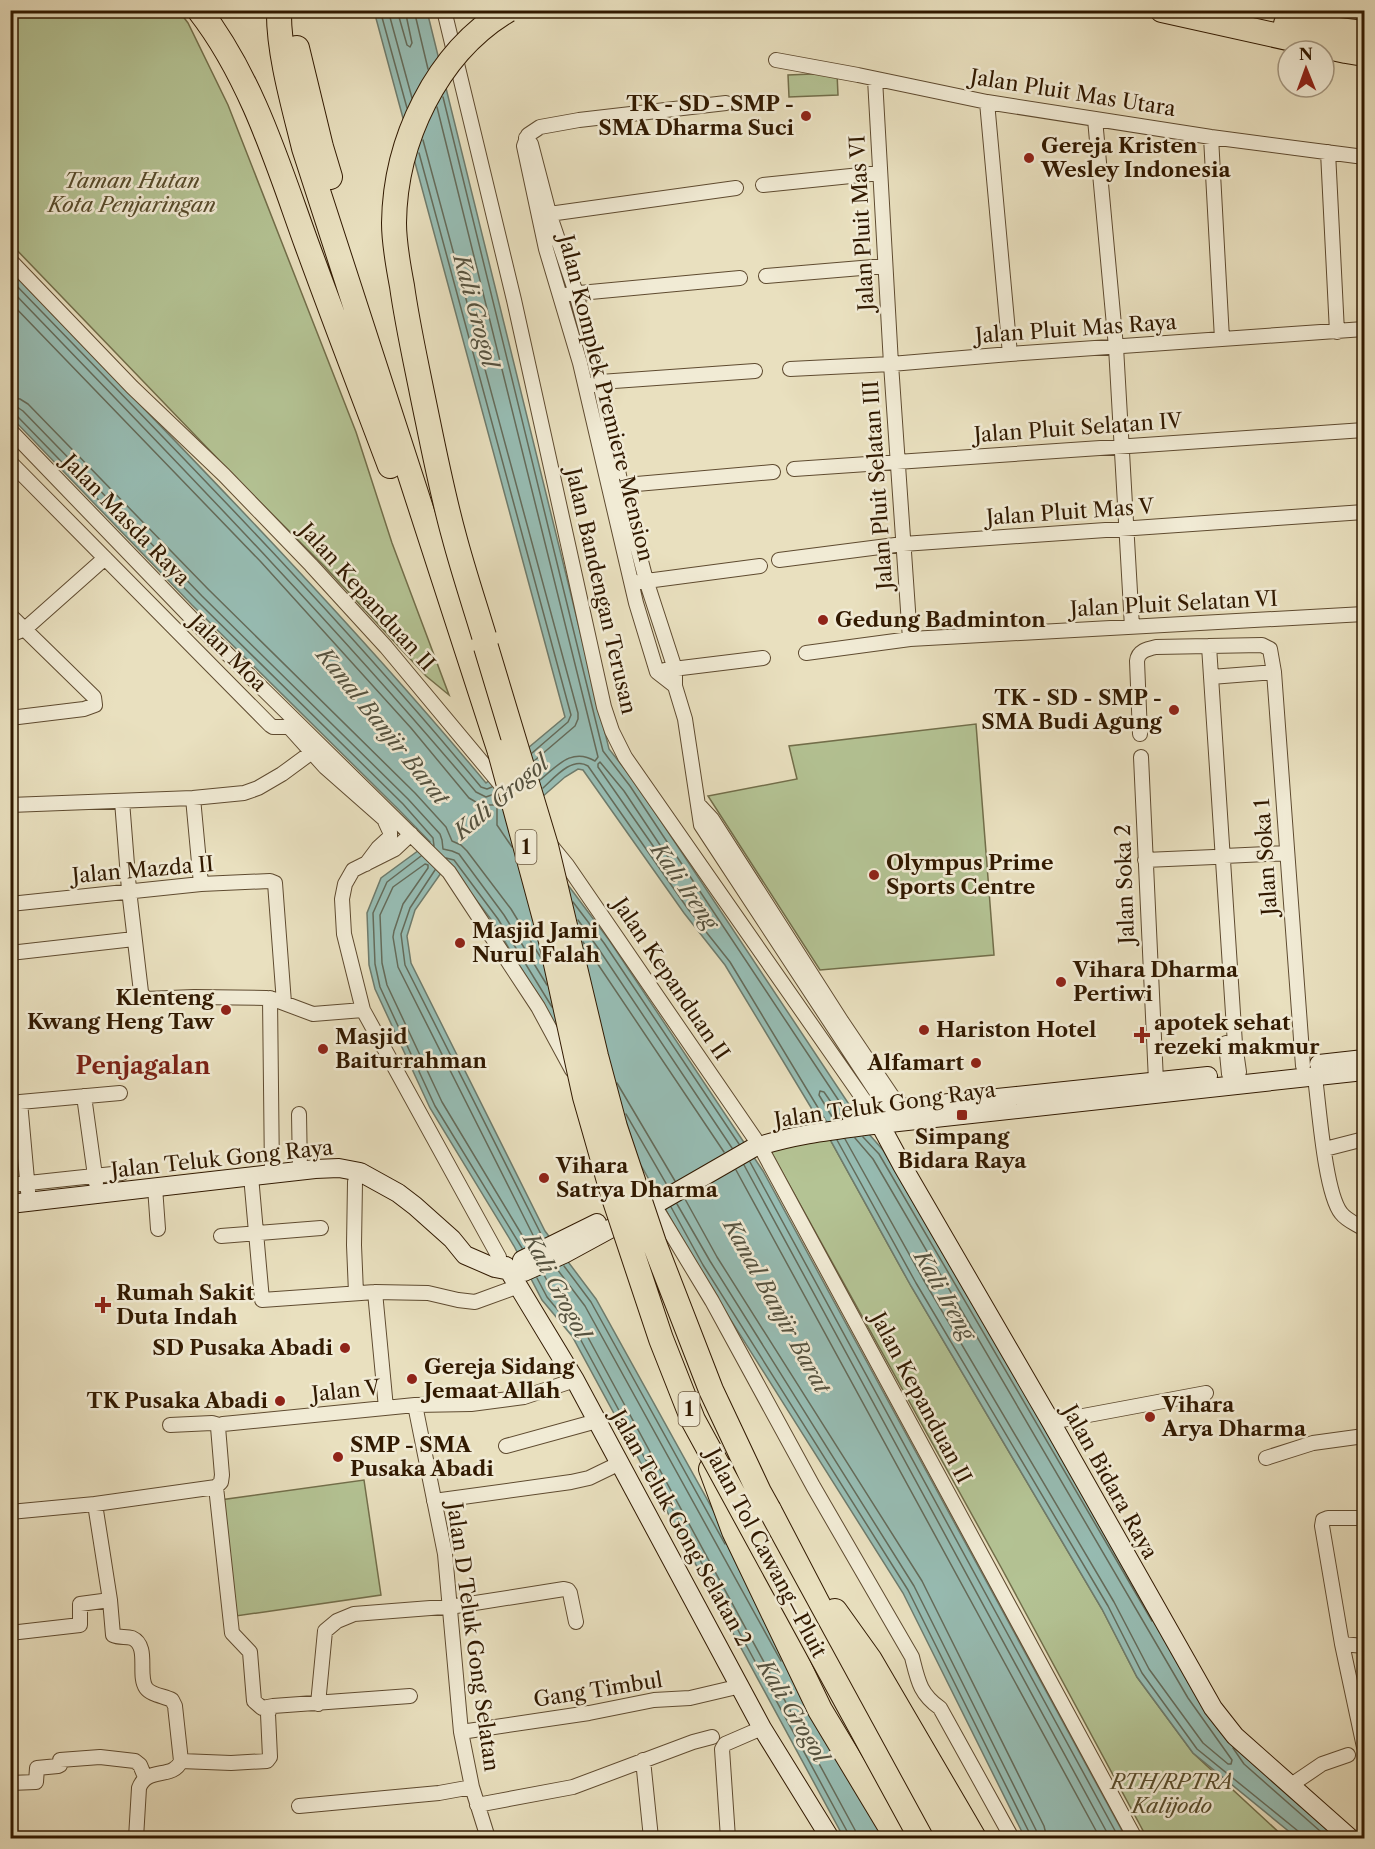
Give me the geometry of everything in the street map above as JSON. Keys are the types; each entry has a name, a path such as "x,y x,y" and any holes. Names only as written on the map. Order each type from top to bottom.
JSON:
{"highway":[{"path":"199,10 215,31 256,111 401,496 417,532 439,565"},
{"name":"Jalan Tol Cawang–Pluit","path":"279,10 285,63 304,148 506,774 550,941 598,1145 661,1339 693,1420 921,1839"},
{"path":"288,10 321,147 469,608 486,646"},
{"path":"486,646 453,535 428,421 408,328 396,252 394,221 399,178 405,153 423,103 455,55 476,34 508,10"},
{"path":"1162,10 1365,54"},
{"path":"1178,10 1365,33"},
{"name":"Jalan Tol Cawang–Pluit","path":"486,646 546,846 615,1127 658,1253 711,1390 759,1492 855,1675 947,1839"},
{"path":"693,1420 734,1531 820,1710 897,1839"},
{"path":"785,1540 870,1660 974,1839"}],"main road":[{"name":"Jalan Teluk Gong Raya","path":"10,1204 339,1168 360,1172 406,1200 452,1239 465,1255 495,1268 511,1267 561,1248 642,1206 776,1129 820,1127 1157,1087 1309,1072 1365,1059"},
{"name":"Jalan Teluk Gong Raya","path":"1157,1087 1234,1073 1365,1071"},
{"name":"Jalan Bidara Raya","path":"884,1118 903,1167 1214,1708 1235,1736 1350,1839"},
{"name":"Jalan Teluk Gong Selatan 2","path":"511,1267 620,1463 762,1728 825,1837"}],"street":[{"name":"Jalan Bandengan Terusan","path":"444,10 514,300 604,707 612,731 625,757 884,1118"},
{"name":"Jalan Pluit Mas Utara","path":"776,60 987,102 1211,137 1365,157"},
{"name":"Jalan Pluit Mas VI","path":"875,79 891,364"},
{"path":"987,102 1010,354"},
{"name":"Jalan Komplek Premiere Mension","path":"726,103 550,125 533,130 527,143 560,296 615,486 675,669 675,686 684,719 700,825 709,826 838,1025 884,1118"},
{"path":"1095,118 1116,347 1132,627"},
{"path":"1211,137 1222,339"},
{"path":"1328,152 1337,332"},
{"path":"763,184 880,173"},
{"path":"544,214 736,188"},
{"name":"Jalan Komplek Premiere Mension","path":"544,214 576,293 600,382 631,584 657,672"},
{"name":"Jalan Kepanduan II","path":"10,260 132,387 224,475 311,565 386,647 567,865 753,1143 1135,1839"},
{"path":"766,276 885,266"},
{"path":"560,296 740,278"},
{"name":"Jalan Pluit Mas Raya","path":"790,369 891,364 1365,329"},
{"name":"Jalan Pluit Selatan III","path":"891,364 910,639"},
{"path":"586,387 600,382 755,371"},
{"name":"Jalan Masda Raya","path":"10,430 199,626 449,872 538,1006 598,1119 598,1131 642,1206 712,1301 813,1486 912,1657 918,1681 928,1700 940,1708 1012,1839"},
{"name":"Jalan Pluit Selatan IV","path":"794,469 1365,430"},
{"name":"Jalan Moa","path":"10,462 273,727 289,727 326,767 384,819 390,837 366,864"},
{"path":"615,486 773,472"},
{"name":"Jalan Pluit Mas V","path":"779,560 903,544 1365,512"},
{"path":"10,635 25,629 105,558"},
{"path":"631,584 646,580 760,566"},
{"name":"Jalan Pluit Selatan VI","path":"806,653 910,639 1365,614"},
{"path":"10,615 94,697 95,705 84,709 10,718"},
{"name":"Jalan Soka 1","path":"1209,646 1262,645 1268,646 1271,651 1286,853 1309,1072 1325,1149 1330,1187 1341,1213 1365,1229"},
{"path":"1140,734 1137,661 1139,654 1156,648 1209,646 1219,856 1234,1073"},
{"path":"657,672 763,658"},
{"path":"657,672 675,686"},
{"path":"1211,677 1274,672"},
{"path":"1207,747 1219,856"},
{"path":"10,805 193,798 244,793 282,774 312,752"},
{"name":"Jalan Soka 2","path":"1141,757 1157,1087"},
{"path":"193,798 201,884"},
{"path":"122,801 134,939 141,992 145,999 270,998 313,1014 363,1010"},
{"path":"250,1176 262,1300 375,1292 428,1293 475,1302 511,1267 363,1010 344,934 342,899 345,884 353,870 395,849 414,836"},
{"path":"1145,860 1286,853"},
{"name":"Jalan Mazda II","path":"10,904 129,890 270,881 275,883 276,887 284,1003"},
{"path":"10,952 134,939"},
{"path":"270,998 272,1174"},
{"path":"29,1202 20,1102 120,1093"},
{"path":"84,1096 97,1194"},
{"path":"299,1114 300,1171"},
{"path":"1325,1149 1365,1139"},
{"path":"356,1293 355,1182 360,1172"},
{"path":"10,1185 122,1173"},
{"path":"155,1187 158,1229"},
{"path":"221,1236 321,1228"},
{"path":"375,1292 386,1408"},
{"name":"Jalan V","path":"170,1425 212,1423 219,1425 415,1405 471,1404 524,1397 574,1380"},
{"path":"1051,1422 1206,1393"},
{"name":"Jalan D Teluk Gong Selatan","path":"415,1405 445,1554 461,1732 472,1787 488,1839"},
{"path":"506,1446 597,1421"},
{"path":"10,1512 95,1504 216,1487 222,1475 219,1425"},
{"path":"1266,1458 1312,1443 1365,1436"},
{"path":"434,1501 572,1482 589,1478 620,1463"},
{"path":"216,1487 232,1633 250,1652 254,1701 262,1708 270,1708 410,1696"},
{"path":"95,1504 113,1635 130,1638 137,1642 141,1650 143,1682 146,1688 150,1692 172,1700 181,1761 178,1768 145,1778 139,1788 136,1839"},
{"path":"1365,1515 1361,1518 1328,1518 1322,1523 1342,1644 1365,1747"},
{"path":"318,1704 325,1631 337,1621 354,1614 449,1606 564,1588 570,1593 576,1622"},
{"path":"10,1633 81,1625 80,1604 110,1600"},
{"path":"1342,1644 1365,1646"},
{"name":"Gang Timbul","path":"461,1732 589,1713 654,1700 690,1698 741,1686"},
{"path":"181,1761 231,1763 269,1759 268,1714 270,1708"},
{"path":"728,1839 722,1749 725,1744 762,1728"},
{"path":"477,1805 573,1787 712,1737"},
{"path":"1291,1785 1322,1764 1348,1755"},
{"path":"10,1782 36,1782 37,1768 58,1766 61,1760 100,1757 135,1761 140,1765 145,1778"},
{"path":"643,1760 651,1839"},
{"path":"299,1806 439,1793 472,1787"}],"green space":[{"name":"Taman Hutan Kota Penjaringan","path":"11,11 179,11 188,23 228,105 356,432 392,543 449,695 426,676 325,567 11,244"},
{"path":"837,73 838,95 789,97 788,75"},
{"name":"Olympus Prime Sports Centre","path":"976,724 994,955 820,970 708,796 797,779 789,746"},
{"name":"RTH/RPTRA Kalijodo","path":"827,1134 911,1286 1102,1609 1137,1677 1193,1753 1285,1838 1147,1838 1002,1569 770,1150"},
{"path":"364,1480 381,1595 236,1616 220,1500"}],"water":[{"path":"374,11 427,11 609,749 635,782 868,1133 883,1150 1200,1692 1337,1838 1297,1838 1193,1753 1137,1677 1102,1609 911,1286 827,1134 725,965 684,913 583,770 578,769 565,777 518,818 609,940 763,1171 1126,1838 1025,1838 903,1593 698,1268 643,1169 493,922 448,863 415,910 407,936 411,963 545,1231 596,1299 895,1838 844,1838 572,1336 542,1300 514,1246 430,1108 375,989 369,965 367,913 381,878 430,842 192,605 11,417 10,270 313,586 486,783 565,717"}],"place":[{"name":"TK - SD - SMP - SMA Dharma Suci","path":"806,116"},
{"name":"Gereja Kristen Wesley Indonesia","path":"1029,158"},
{"name":"Gedung Badminton","path":"823,620"},
{"name":"TK - SD - SMP - SMA Budi Agung","path":"1174,710"},
{"name":"Olympus Prime Sports Centre","path":"874,875"},
{"name":"Masjid Jami Nurul Falah","path":"460,943"},
{"name":"Vihara Dharma Pertiwi","path":"1061,982"},
{"name":"Klenteng Kwang Heng Taw","path":"226,1010"},
{"name":"Hariston Hotel","path":"924,1030"},
{"name":"apotek sehat rezeki makmur","path":"1142,1035"},
{"name":"Masjid Baiturrahman","path":"323,1049"},
{"name":"Alfamart","path":"976,1063"},
{"name":"Simpang Bidara Raya","path":"962,1115"},
{"name":"Vihara Satrya Dharma","path":"544,1178"},
{"name":"Rumah Sakit Duta Indah","path":"103,1305"},
{"name":"SD Pusaka Abadi","path":"345,1348"},
{"name":"Gereja Sidang Jemaat Allah","path":"412,1379"},
{"name":"TK Pusaka Abadi","path":"280,1401"},
{"name":"Vihara Arya Dharma","path":"1150,1417"},
{"name":"SMP - SMA Pusaka Abadi","path":"338,1457"}],"district":[{"name":"Penjagalan","path":"143,1066"}],"water label":[{"name":"Kali Grogol","path":"476,311"},
{"name":"Kanal Banjir Barat","path":"383,726"},
{"name":"Kali Grogol","path":"501,797"},
{"name":"Kali Ireng","path":"685,886"},
{"name":"Kali Grogol","path":"557,1286"},
{"name":"Kali Ireng","path":"945,1295"},
{"name":"Kanal Banjir Barat","path":"777,1306"},
{"name":"Kali Grogol","path":"793,1711"}]}
